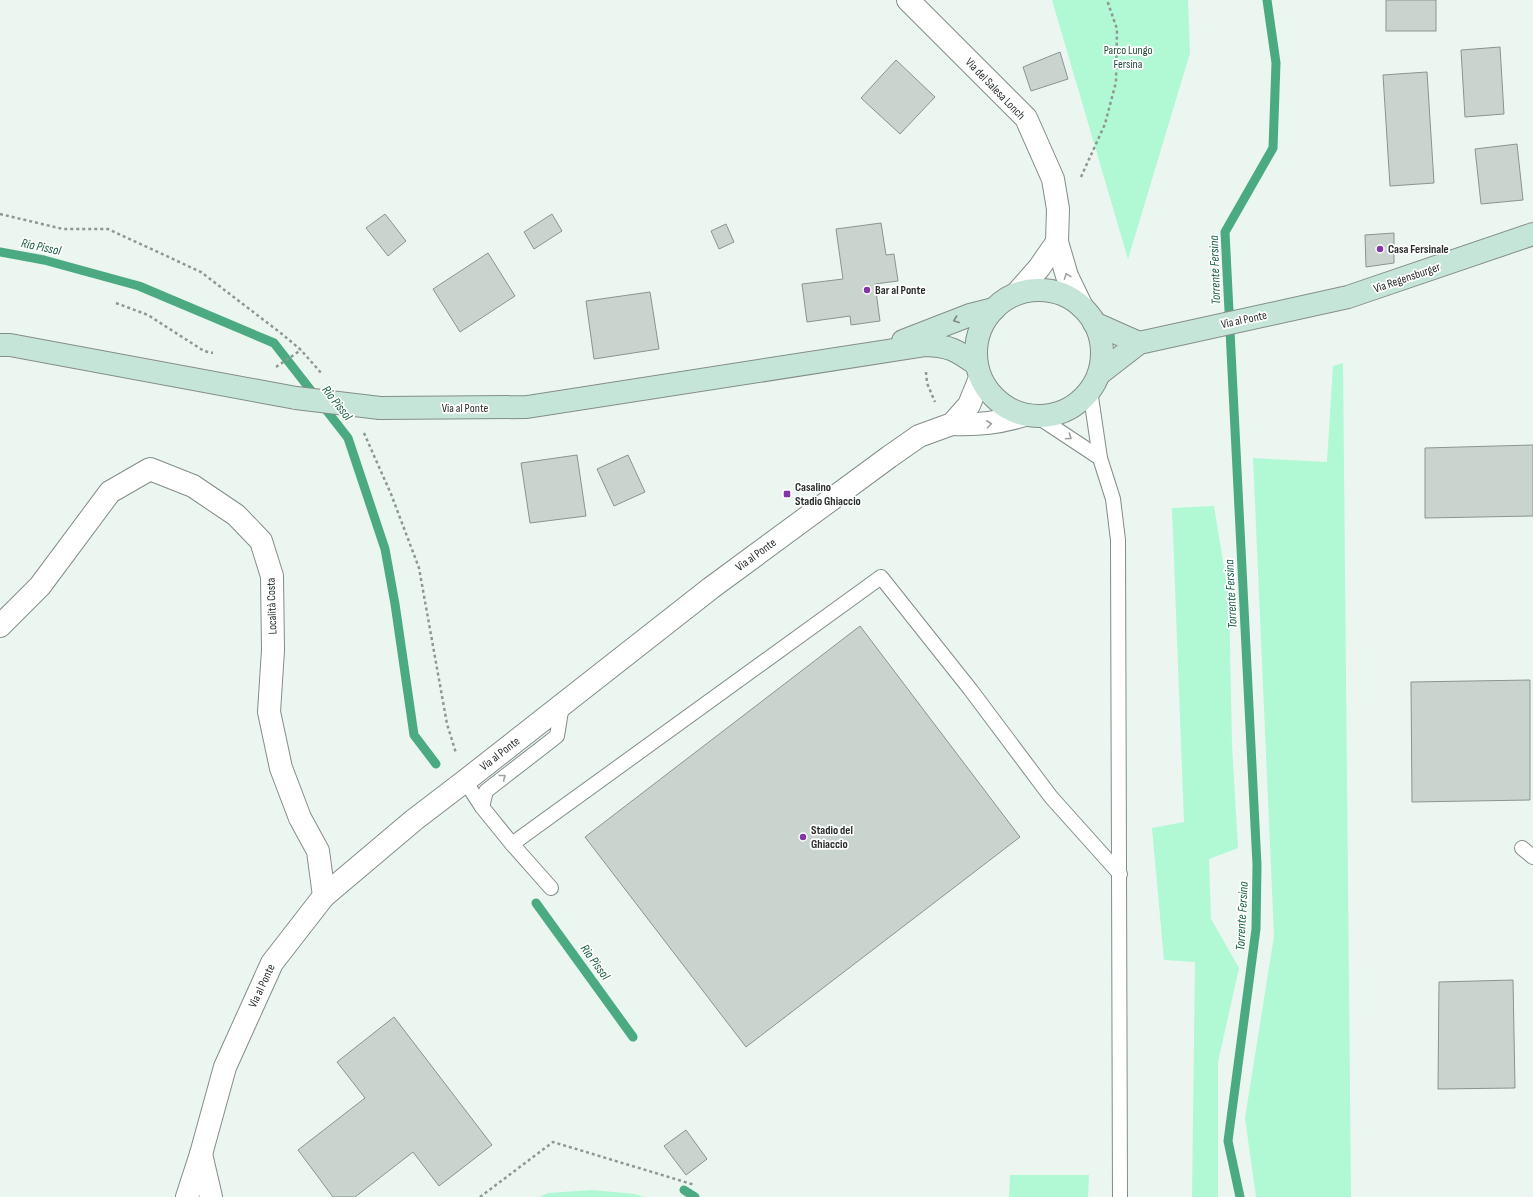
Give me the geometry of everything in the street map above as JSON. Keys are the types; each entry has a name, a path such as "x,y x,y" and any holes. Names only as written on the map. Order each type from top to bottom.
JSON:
{"main road":[{"name":"Via Regensburger","path":"1348,297 1533,234"},
{"path":"1088,315 1102,348 1094,382 1076,405 1058,414 1032,416 1006,408 991,395 978,371 976,344 982,325 994,309 1017,294 1035,290 1052,291 1068,297 1088,315 1139,343"},
{"name":"Via al Ponte","path":"1094,382 1139,343 1348,297"},
{"name":"Via al Ponte","path":"870,353 970,315 994,309"},
{"name":"Via al Ponte","path":"0,345 10,345 296,398 380,408 527,407 870,353 926,346 943,346 958,352 978,371"}],"street":[{"name":"Via del Salesa Lonch","path":"908,0 1026,118 1053,179 1058,210 1057,242 1067,276 1088,315"},
{"path":"1017,294 1057,242"},
{"name":"Via al Ponte","path":"952,424 969,406 978,371"},
{"name":"Via al Ponte","path":"187,1197 201,1154 225,1067 272,963 324,896 414,820 465,782 711,588 919,436 952,424 977,425 1003,422 1032,416"},
{"name":"Località Costa","path":"0,626 40,586 110,492 150,469 193,486 236,515 261,541 272,576 273,650 269,712 281,768 300,818 318,851 324,896"},
{"path":"201,1154 210,1197"}],"lane":[{"path":"1094,382 1100,458 1113,499 1118,540 1120,1197"},
{"path":"1032,416 1100,458"},
{"path":"512,844 881,577 970,688 1051,797 1120,874"},
{"path":"482,807 486,791 557,736 562,705"},
{"path":"465,782 482,807 512,844 551,888"}],"path":[{"path":"1088,160 1105,124 1116,82 1117,29 1108,0"},
{"path":"0,214 63,229 108,229 201,272 282,334 300,350 276,367 268,366"},
{"path":"116,303 148,315 204,351 218,354"},
{"path":"926,368 927,383 937,408"},
{"path":"391,494 419,568 447,724 465,782"},
{"path":"480,1197 553,1142 695,1185"}],"green space":[{"name":"Parco Lungo Fersina","path":"1052,0 1188,0 1190,53 1128,259"},
{"path":"1343,363 1351,1197 1256,1197 1245,1118 1274,936 1253,458 1327,462 1333,366"},
{"path":"1214,506 1229,598 1232,745 1238,848 1209,859 1211,919 1239,968 1218,1062 1218,1197 1192,1197 1195,962 1164,960 1152,828 1184,822 1172,508"},
{"path":"1010,1175 1089,1175 1088,1197 1009,1197"},
{"path":"592,1190 635,1194 645,1197 539,1197 548,1193"}],"building":[{"path":"1386,0 1436,0 1436,31 1386,31"},
{"path":"1500,47 1504,114 1465,117 1461,50"},
{"path":"1060,52 1068,79 1031,91 1023,67"},
{"path":"896,60 935,97 900,134 861,98"},
{"path":"1427,72 1434,183 1390,186 1383,75"},
{"path":"1517,144 1523,200 1481,204 1475,149"},
{"path":"385,214 406,241 388,256 366,228"},
{"path":"552,214 562,231 534,249 524,232"},
{"path":"881,223 886,255 894,254 898,281 875,284 880,321 851,325 850,316 807,322 802,284 843,279 836,229"},
{"path":"726,224 734,242 719,249 711,231"},
{"name":"Casa Fersinale","path":"1394,233 1394,263 1366,267 1365,235"},
{"path":"488,253 515,296 460,332 433,289"},
{"path":"650,292 659,349 594,359 586,301"},
{"path":"1533,445 1533,516 1425,518 1425,448"},
{"path":"577,455 586,516 530,523 521,463"},
{"path":"628,455 645,492 614,506 597,469"},
{"name":"Stadio del Ghiaccio","path":"860,626 1020,837 746,1047 585,837"},
{"path":"1530,680 1530,800 1412,802 1411,682"},
{"path":"1513,980 1515,1088 1438,1089 1439,982"},
{"path":"394,1017 492,1145 439,1186 413,1152 355,1197 333,1197 298,1150 365,1098 337,1062"},
{"path":"686,1130 707,1159 686,1175 664,1146"}],"waterway":[{"name":"Torrente Fersina","path":"1240,1197 1228,1141 1256,929 1257,865 1225,232 1273,148 1276,63 1267,0"},
{"name":"Rio Pissol","path":"0,252 44,260 139,286 274,343 348,438 385,549 395,604 414,735 436,764"},
{"name":"Rio Pissol","path":"536,903 633,1037"},
{"name":"Rio Pissol","path":"684,1190 695,1197"}],"place":[{"name":"Casa Fersinale","path":"1380,249"},
{"name":"Bar al Ponte","path":"867,290"},
{"name":"Casalino Stadio Ghiaccio","path":"787,494"},
{"name":"Stadio del Ghiaccio","path":"803,837"}]}
